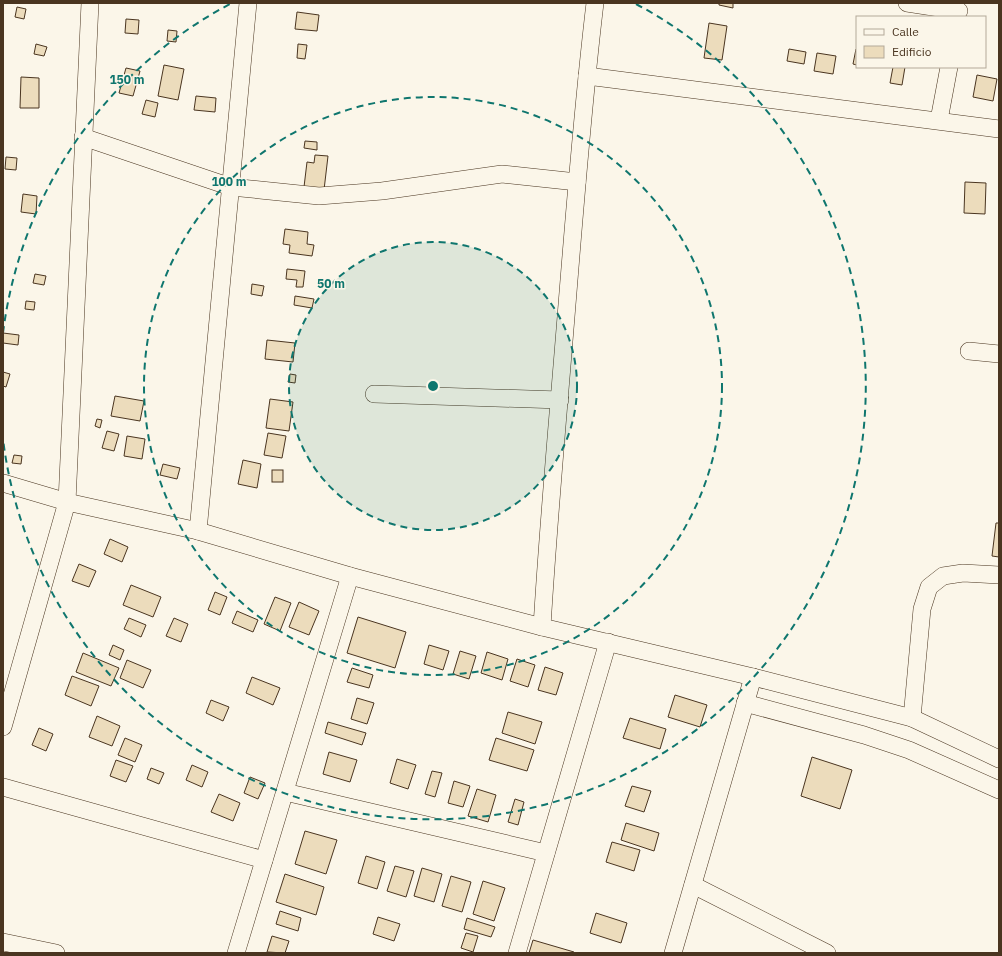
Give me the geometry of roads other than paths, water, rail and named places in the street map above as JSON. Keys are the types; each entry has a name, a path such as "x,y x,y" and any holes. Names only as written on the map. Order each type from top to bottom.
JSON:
{"street":[{"path":"3,727 67,502 90,3"},
{"path":"198,531 248,3"},
{"path":"542,627 586,76 596,3"},
{"path":"907,3 959,10"},
{"path":"939,120 949,68"},
{"path":"586,76 939,120 999,129"},
{"path":"83,137 231,187 319,196 382,191 502,174 577,182"},
{"path":"969,351 999,354"},
{"path":"374,394 560,400"},
{"path":"3,483 67,502 198,531 350,576 542,627 753,677 912,718 999,759"},
{"path":"912,718 922,609 929,587 943,576 963,573 999,575"},
{"path":"236,953 350,576"},
{"path":"517,953 608,642"},
{"path":"673,953 753,677"},
{"path":"745,703 864,735 909,750 999,790"},
{"path":"3,788 264,860"},
{"path":"285,792 546,853"},
{"path":"693,885 827,953"},
{"path":"3,942 56,953"}]}
